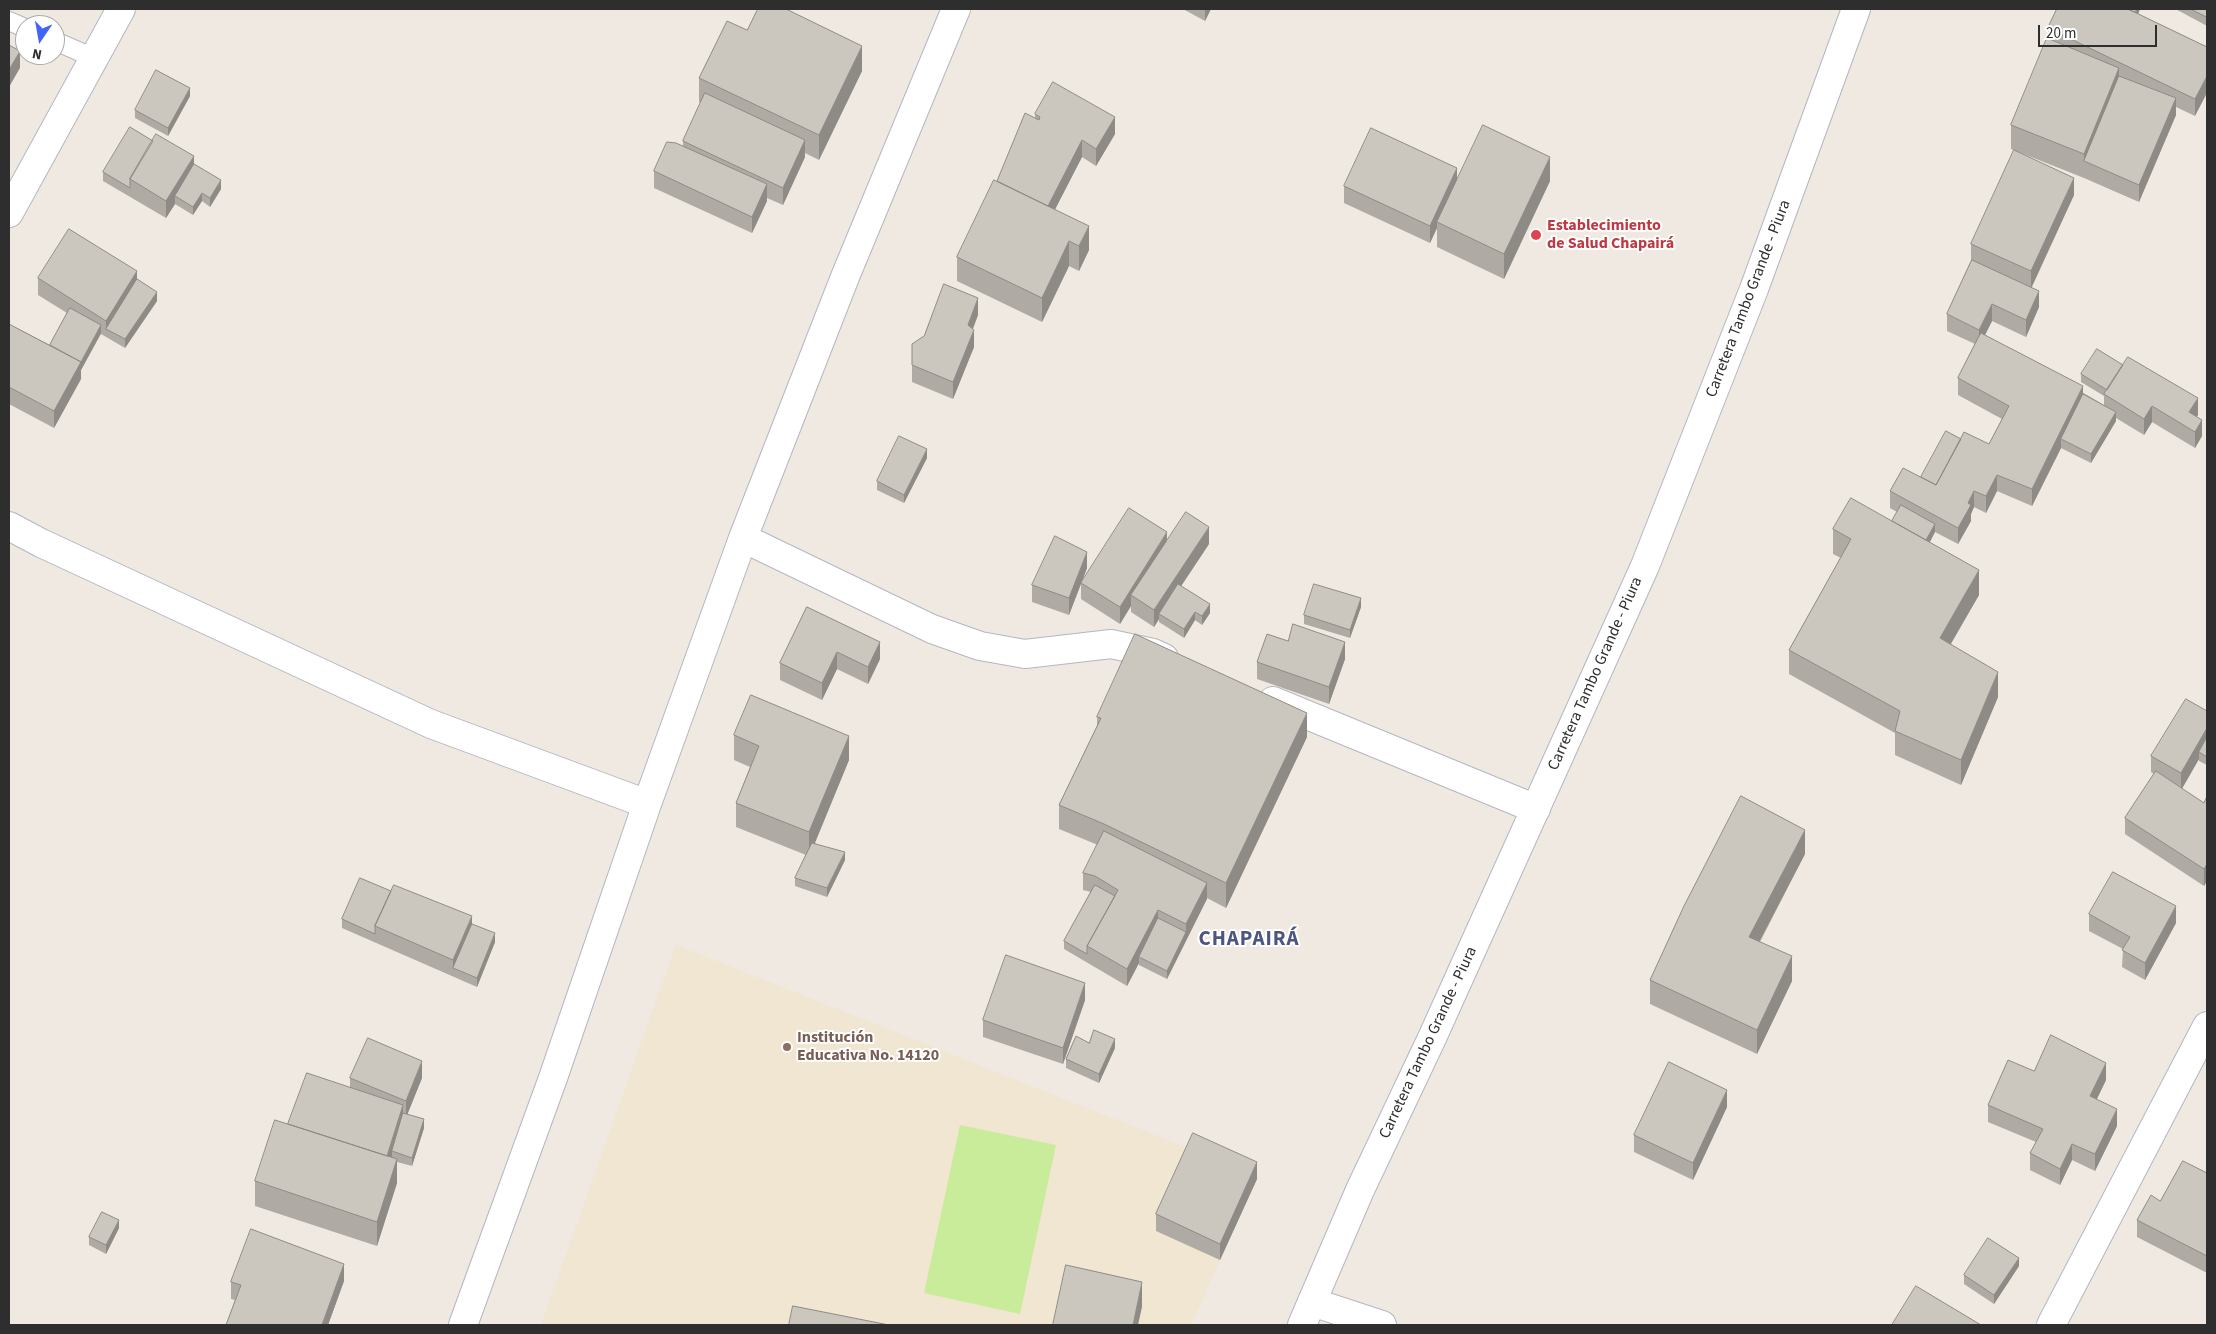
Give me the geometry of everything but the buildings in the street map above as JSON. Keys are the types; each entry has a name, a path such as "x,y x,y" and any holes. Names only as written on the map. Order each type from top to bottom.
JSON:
{"street":[{"path":"9,213 121,9"},
{"path":"463,1325 553,1078 647,804 743,538 845,278 956,9"},
{"name":"Carretera Tambo Grande - Piura","path":"1307,1314 1360,1190 1432,1038 1645,566 1754,289 1856,9"},
{"path":"9,526 41,543 431,724 647,804"},
{"path":"743,538 932,628 980,646 1025,654 1111,644 1153,653 1188,667"},
{"path":"1250,692 1536,809"},
{"path":"2051,1325 2207,1026"},
{"path":"1307,1314 1382,1325"}],"lane":[{"path":"65,45 94,58"}],"shaded area":[{"name":"Institución Educativa No. 14120","path":"676,945 1193,1150 1257,1179 1191,1325 541,1325"}],"green space":[{"path":"960,1125 1056,1145 1020,1314 924,1293"}],"place":[{"name":"Establecimiento de Salud Chapairá","path":"1536,235"},
{"name":"Institución Educativa No. 14120","path":"787,1047"}],"district":[{"name":"CHAPAIRÁ","path":"1249,940"}]}
